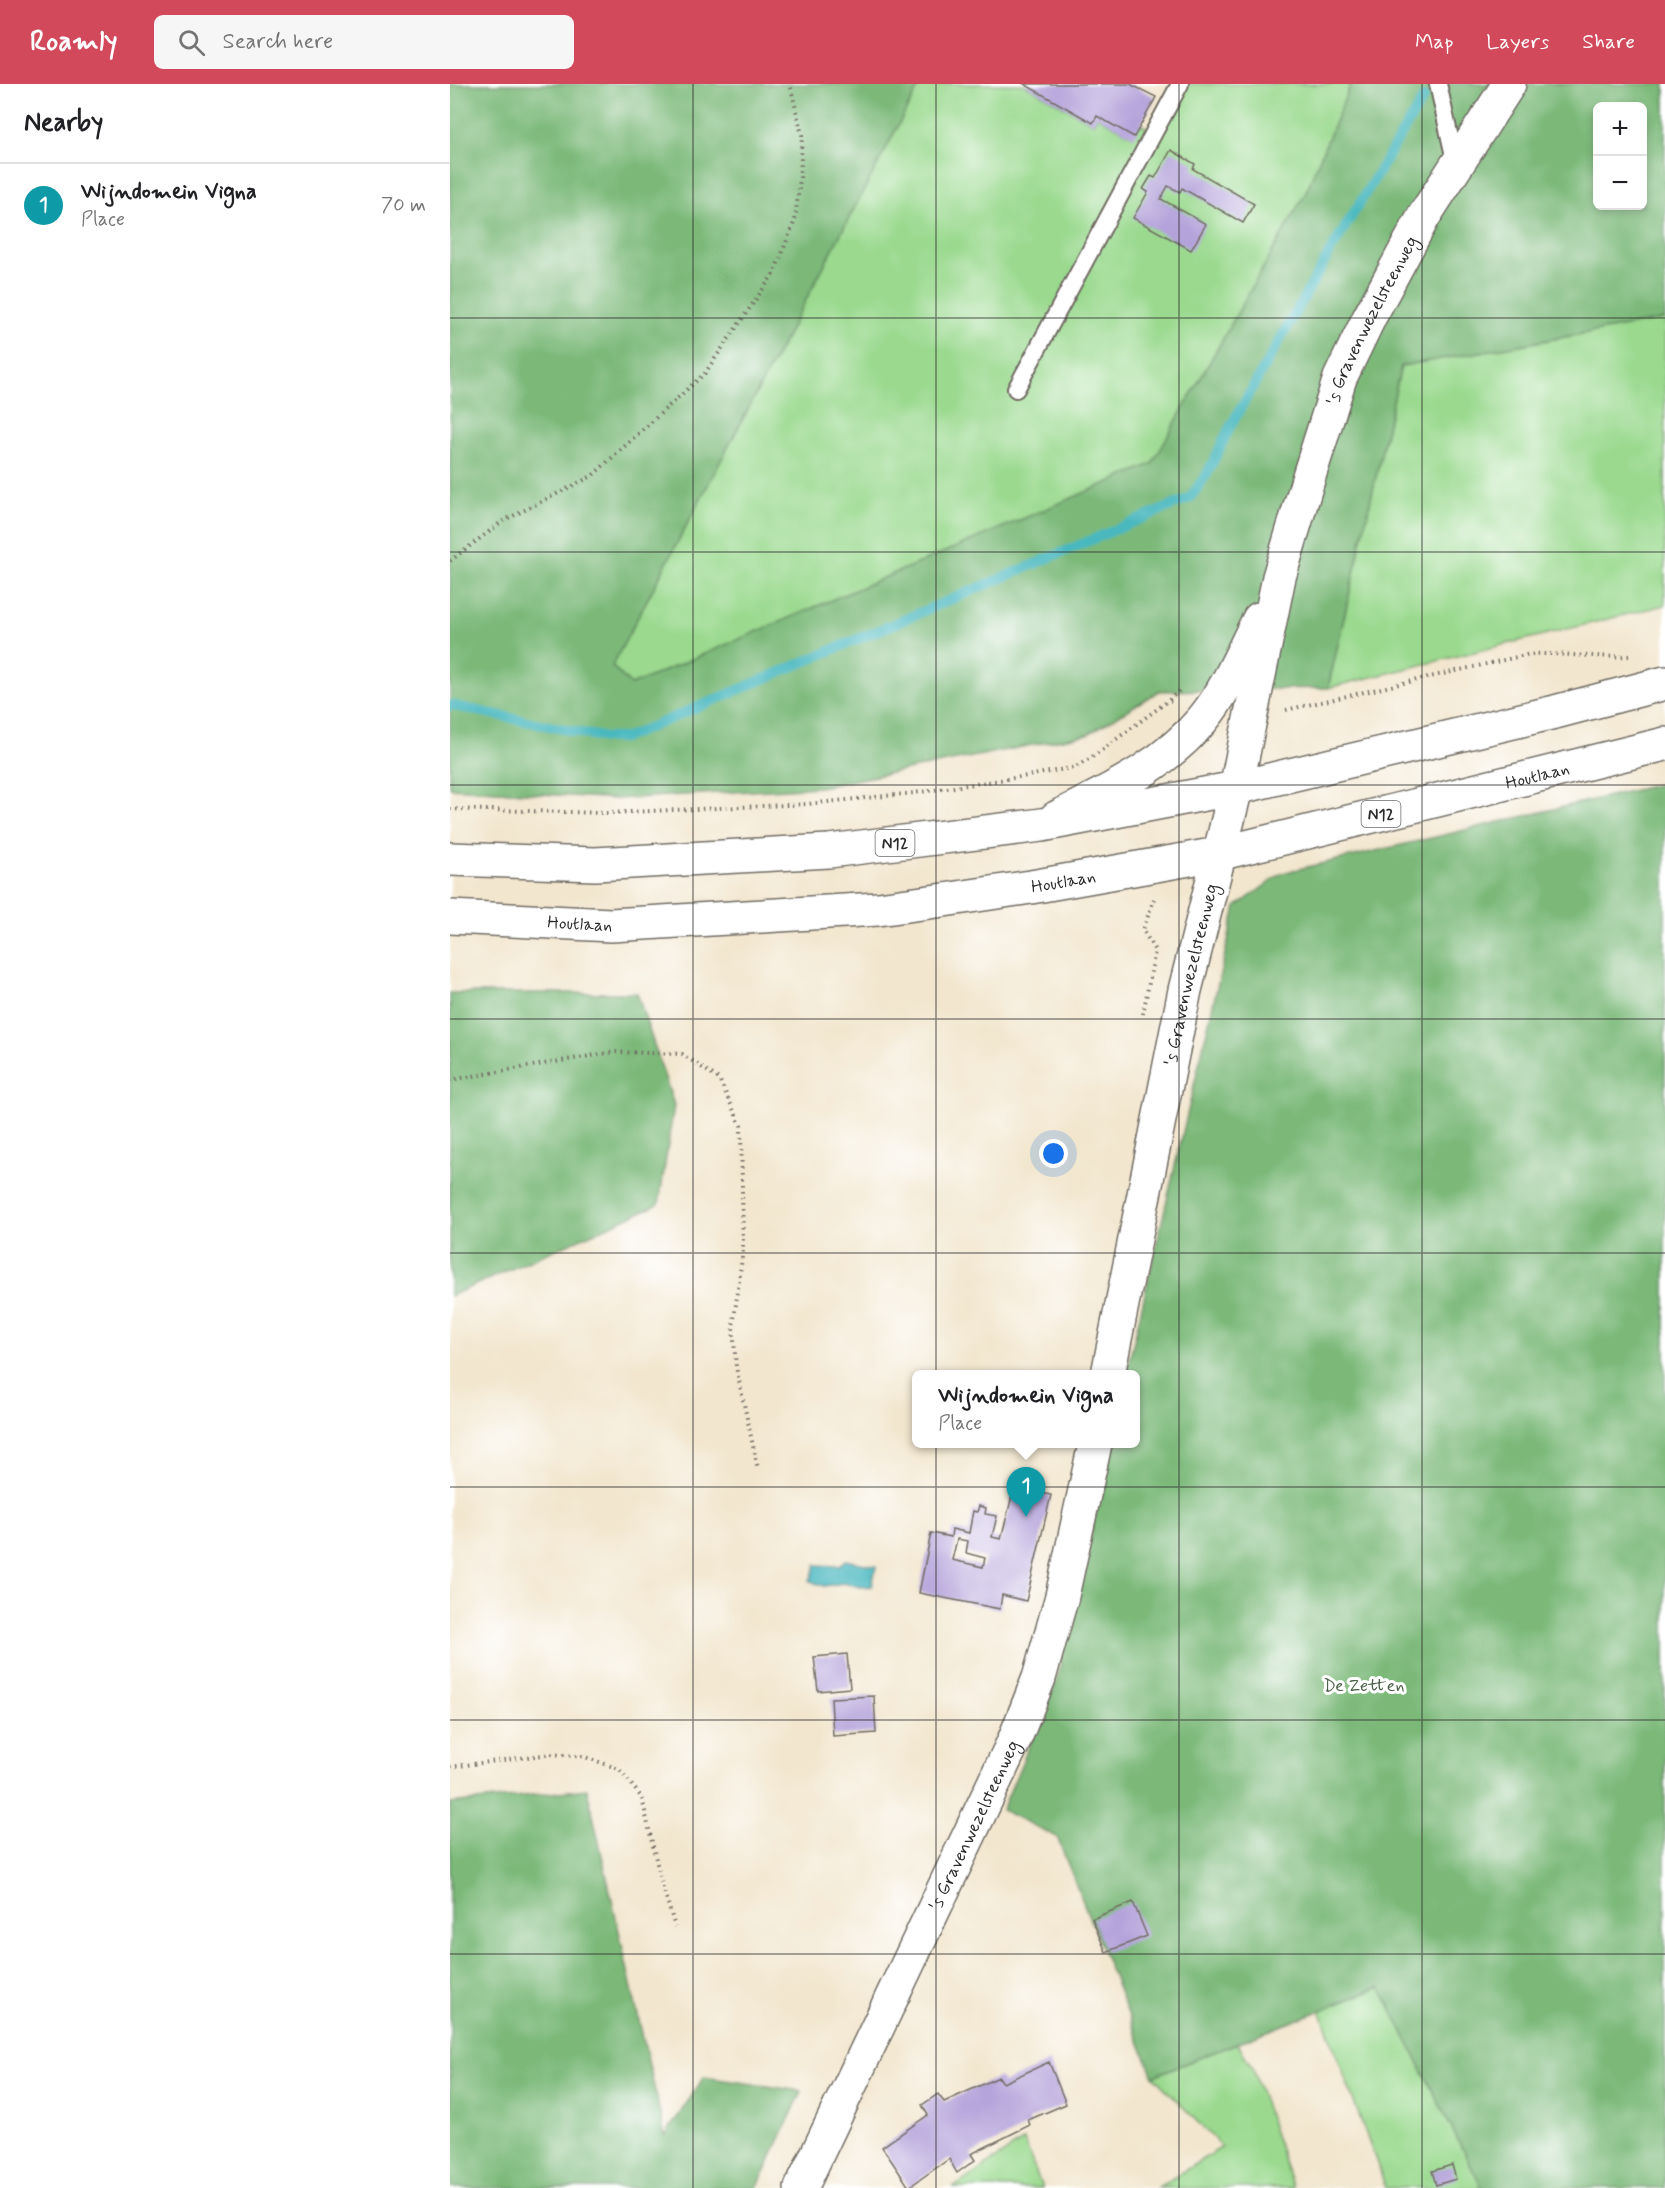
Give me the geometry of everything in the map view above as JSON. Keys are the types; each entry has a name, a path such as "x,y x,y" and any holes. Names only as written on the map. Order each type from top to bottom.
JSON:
{"street":[{"name":"'s Gravenwezelsteenweg","path":"1109,1370 1185,990 1236,788 1279,577 1340,378 1424,216 1509,84"},
{"name":"'s Gravenwezelsteenweg","path":"1042,825 1111,790 1156,763 1204,718 1232,674 1279,577"},
{"name":"N12","path":"450,859 596,864 829,852 1042,825 1236,788 1555,712 1665,683"},
{"name":"Houtlaan","path":"450,917 611,925 878,909 1031,887 1218,854 1665,744"},
{"name":"'s Gravenwezelsteenweg","path":"801,2188 1014,1742 1038,1678 1062,1596 1094,1448"}],"lane":[{"path":"1016,389 1180,84"},
{"path":"1438,84 1456,165"}],"path":[{"path":"450,561 503,521 592,476 705,373 774,273 795,220 802,135 790,84"},
{"path":"1250,719 1530,654 1557,653 1606,657 1634,655"},
{"path":"450,809 606,813 808,804 914,793 1076,767 1168,701 1180,700 1190,704 1204,718"},
{"path":"450,1080 614,1052 682,1054 719,1078 741,1126 742,1250 734,1337 736,1367 758,1469"},
{"path":"450,1767 551,1754 585,1757 619,1769 642,1798 660,1877 675,1927"}],"green space":[{"path":"450,84 920,84 612,666 631,685 1152,464 1305,194 1351,84 1665,84 1665,319 1401,366 1328,688 1159,691 1088,734 820,787 617,799 450,788"},
{"path":"920,84 1024,84 1093,123 1097,116 1133,136 1140,124 1155,131 1180,84 1351,84 1305,194 1152,464 631,686 612,666"},
{"path":"1665,319 1665,605 1328,688 1401,366"},
{"name":"De Zetten","path":"1665,783 1665,2188 1482,2188 1380,1987 1153,2076 1057,1837 1002,1810 1056,1682 1111,1448 1140,1448 1140,1370 1127,1370 1236,907 1282,873"},
{"path":"450,993 637,993 674,1105 659,1204 450,1296"},
{"path":"587,1789 665,2136 704,2077 802,2091 757,2188 450,2188 450,1804"},
{"path":"1381,1987 1482,2188 1386,2188 1320,2010"},
{"path":"1237,2043 1252,2067 1293,2188 1157,2188 1222,2147 1153,2076"},
{"path":"1024,2140 1042,2188 953,2188"}],"water":[{"path":"845,1560 876,1566 872,1586 861,1587 843,1583 824,1586 810,1581 816,1565 839,1566"}],"building":[{"path":"1024,84 1130,84 1156,97 1134,137 1097,116 1093,123"},
{"path":"1171,150 1195,164 1193,169 1254,204 1243,223 1182,188 1180,192 1168,186 1161,199 1206,224 1191,250 1133,218 1148,192 1143,189 1151,176 1155,178"},
{"path":"1014,1488 1051,1495 1026,1601 1002,1595 1000,1609 919,1593 931,1533 951,1537 952,1529 969,1533 973,1511 977,1512 979,1506 986,1508 985,1514 997,1516 992,1537 1001,1539","holes":["957,1539 968,1541 966,1553 985,1558 983,1567 952,1560"]},
{"path":"847,1654 850,1688 818,1691 814,1657"},
{"path":"874,1696 876,1733 833,1736 831,1698"},
{"path":"1133,1902 1147,1936 1106,1952 1092,1919"},
{"path":"1049,2062 1066,2104 1028,2120 1030,2125 971,2154 975,2160 957,2173 949,2159 909,2187 882,2147 928,2115 922,2105 938,2094 944,2102 999,2077 1003,2083"},
{"path":"1452,2165 1456,2179 1436,2185 1432,2171"}],"waterway":[{"path":"450,705 605,738 625,738 1190,498 1207,474 1230,427 1330,252 1424,97"}],"place":[{"name":"Wijndomein Vigna","path":"1026,1517"}]}
